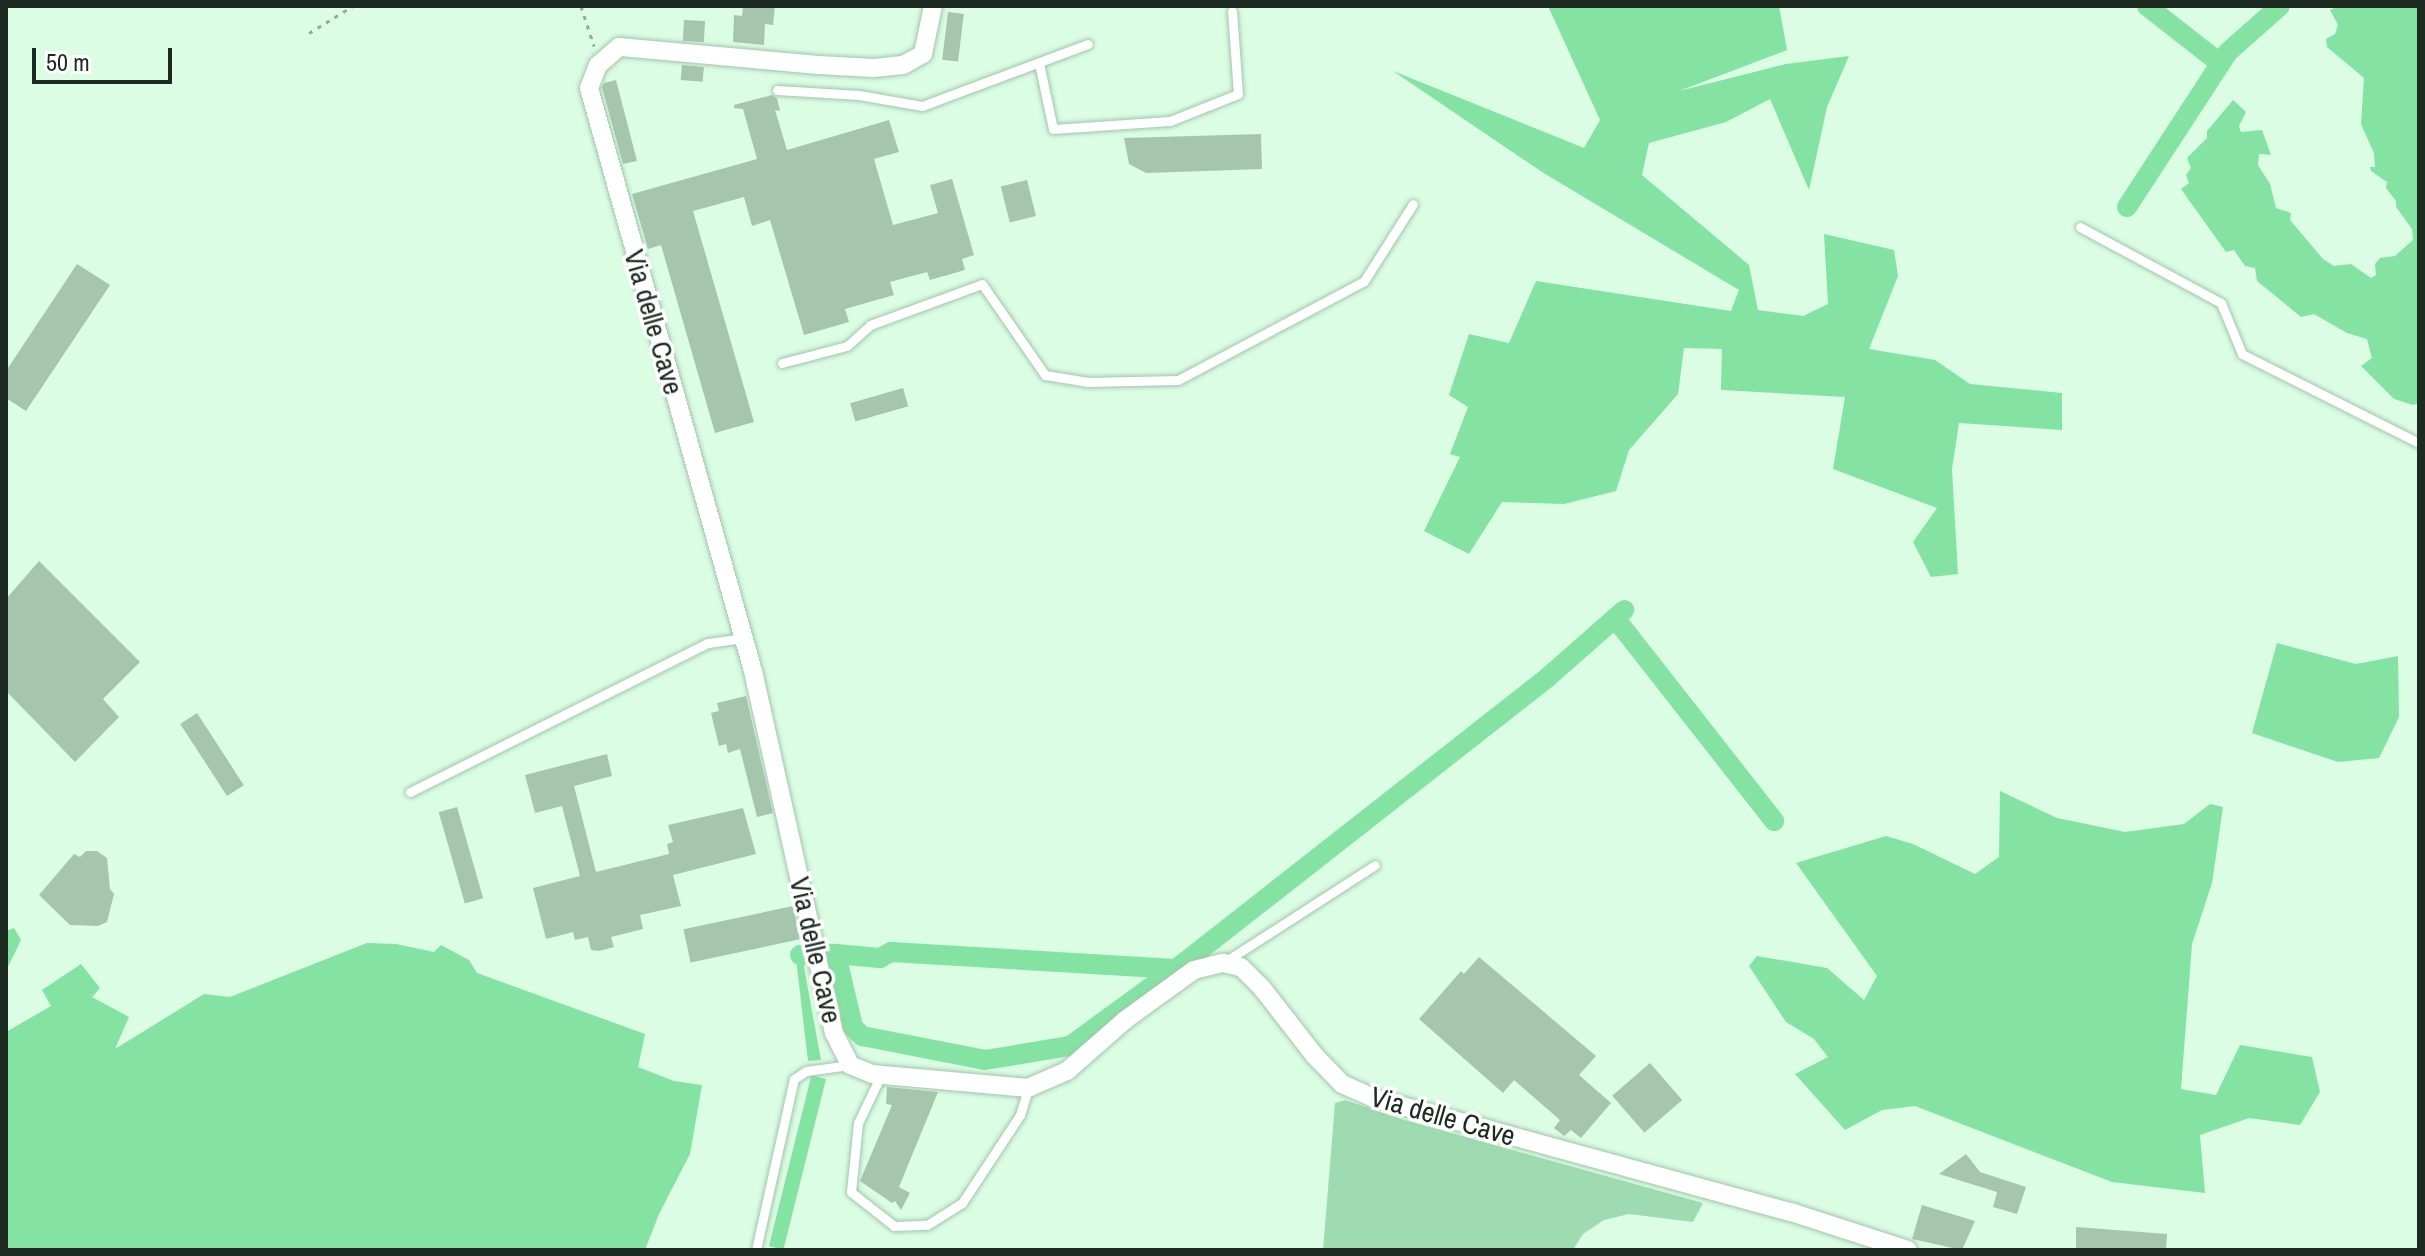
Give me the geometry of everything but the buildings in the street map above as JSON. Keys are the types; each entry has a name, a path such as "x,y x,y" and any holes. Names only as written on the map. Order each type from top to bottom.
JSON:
{"street":[{"path":"598,65 619,47 846,66 903,65 923,54 933,6"},
{"name":"Via delle Cave","path":"598,65 589,88 744,638 834,1033 850,1065"},
{"path":"850,1065 881,1075 1028,1088 1067,1071 1125,1020 1194,970 1223,963"},
{"name":"Via delle Cave","path":"1223,963 1241,967 1262,988 1315,1056 1342,1084 1373,1098 1791,1212 1908,1250"}],"lane":[{"path":"1039,63 1053,129 1170,121 1238,94 1232,11"},
{"path":"777,90 859,95 922,106 1088,44"},
{"path":"782,363 847,346 870,325 982,284 1045,375 1088,382 1178,380 1364,281 1413,204"},
{"path":"2080,227 2221,303 2242,354 2419,443"},
{"path":"410,792 708,643 744,638"},
{"path":"1223,963 1375,865"},
{"path":"756,1250 794,1079 806,1071 850,1065"},
{"path":"881,1075 858,1123 851,1192 894,1226 927,1225 962,1203 1020,1115 1028,1088"}],"path":[{"path":"309,33 353,6"},
{"path":"581,6 598,65"}],"shaded area":[{"path":"1548,6 1779,6 1787,50 1679,91 1786,64 1849,56 1827,107 1809,190 1770,99 1726,122 1649,143 1642,175 1749,265 1758,310 1803,316 1828,304 1824,234 1894,250 1898,276 1869,349 1935,360 1970,384 2062,393 2062,430 1959,423 1952,469 1958,574 1931,577 1913,542 1937,508 1833,469 1845,397 1721,390 1722,349 1684,348 1678,394 1629,450 1616,491 1564,504 1502,502 1469,554 1424,531 1460,457 1450,454 1468,407 1449,395 1469,334 1509,343 1536,281 1731,311 1739,290 1542,172 1393,71 1584,148 1600,120"},
{"path":"2338,6 2419,6 2419,403 2413,405 2394,399 2361,366 2372,358 2367,339 2347,333 2314,314 2301,317 2257,281 2255,268 2245,266 2234,250 2226,252 2181,189 2189,183 2186,175 2191,168 2187,158 2207,138 2207,131 2233,100 2246,112 2239,126 2241,132 2262,130 2271,155 2259,154 2258,165 2270,184 2276,208 2291,213 2290,220 2323,259 2334,266 2351,264 2371,278 2376,275 2375,264 2380,258 2395,256 2413,240 2412,229 2396,207 2396,201 2386,188 2387,182 2371,171 2370,167 2375,167 2374,153 2361,124 2364,78 2327,47 2326,39 2335,34 2338,25 2330,10"},
{"path":"2277,643 2356,664 2398,656 2399,717 2379,758 2338,762 2252,733"},
{"path":"2000,791 2057,818 2125,832 2184,824 2210,804 2223,807 2212,883 2192,944 2181,1089 2216,1095 2240,1045 2312,1057 2320,1092 2300,1125 2249,1118 2200,1135 2205,1193 2112,1182 1915,1106 1882,1110 1845,1130 1795,1074 1828,1057 1814,1039 1786,1022 1749,966 1757,956 1827,968 1864,1000 1877,976 1796,863 1886,836 1913,844 1975,874 1999,857"},
{"path":"14,928 21,940 6,971 6,931"},
{"path":"367,943 396,944 434,952 441,945 469,960 477,973 645,1034 638,1067 674,1081 702,1085 690,1154 659,1214 645,1250 6,1250 6,1032 51,1006 42,990 81,964 100,988 92,997 129,1017 115,1049 204,994 230,997"},
{"path":"795,950 803,950 805,954 804,967 821,1060 808,1061"},
{"path":"811,1075 826,1079 783,1250 769,1246"},
{"path":"1345,1100 1401,1119 1703,1203 1693,1222 1629,1214 1604,1220 1583,1234 1573,1250 1323,1250 1335,1103"}],"waterway":[{"path":"2147,6 2220,63"},
{"path":"2127,207 2228,52 2280,6"},
{"path":"800,955 836,954 853,1027 862,1036 985,1060 1070,1046 1181,965 1547,678 1624,610"},
{"path":"1615,618 1774,821"},
{"path":"836,954 880,958 891,952 1175,969"}]}
